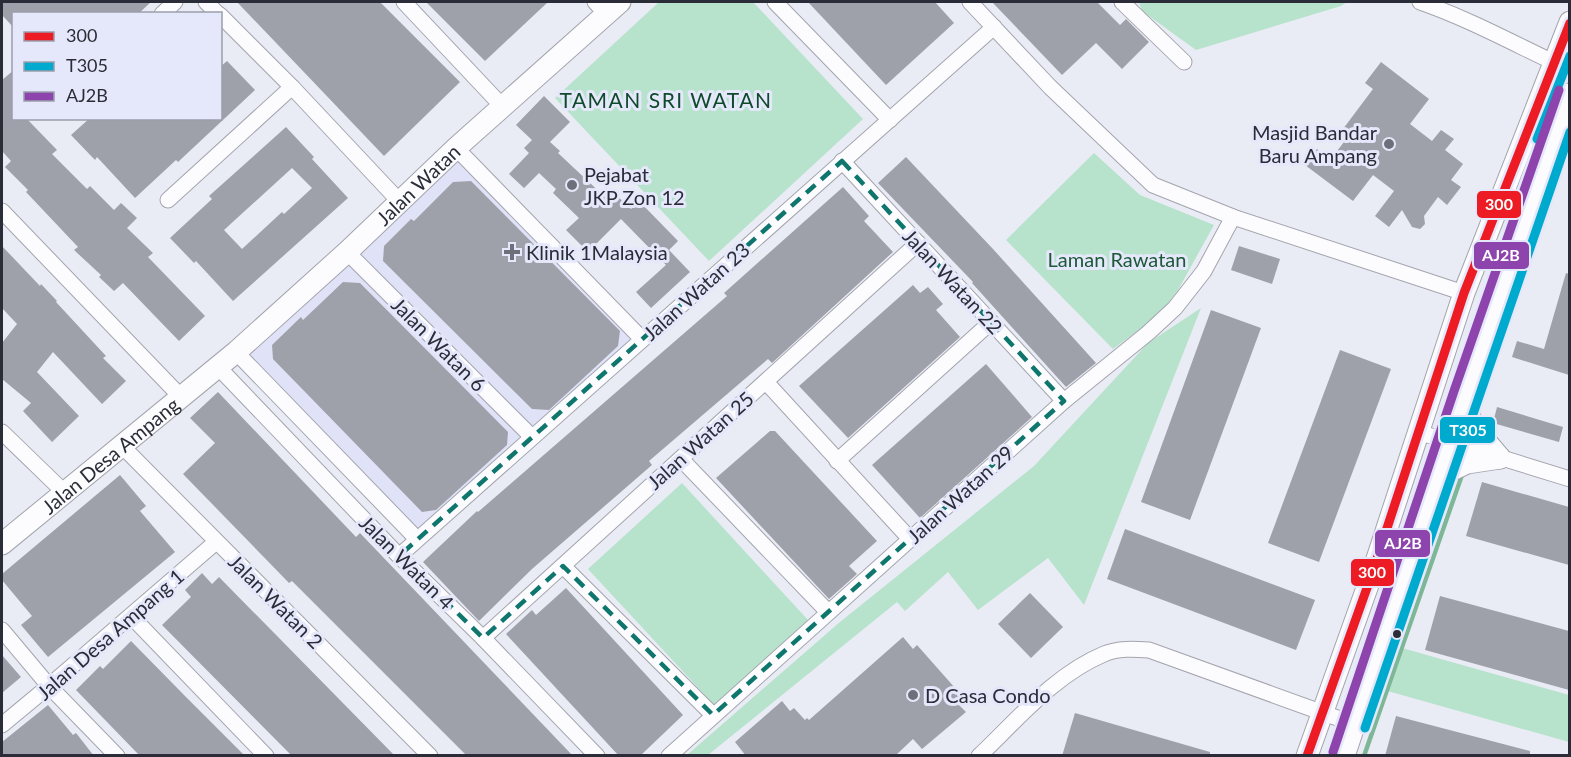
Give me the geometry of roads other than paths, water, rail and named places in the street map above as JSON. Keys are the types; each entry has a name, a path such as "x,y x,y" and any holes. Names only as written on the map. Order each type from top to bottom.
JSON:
{"main road":[{"name":"Jalan Watan","path":"219,368 347,252 607,6"},
{"path":"1307,756 1373,571 1464,293 1562,67 1569,22"},
{"path":"1344,756 1465,394 1569,94"},
{"name":"Jalan Desa Ampang","path":"2,544 219,368"},
{"path":"1465,394 1472,425 1500,458"},
{"path":"1439,476 1467,463 1500,458"}],"street":[{"path":"404,2 502,106"},
{"path":"775,2 890,120"},
{"path":"970,2 1050,87 1153,185 1233,217 1464,293"},
{"path":"1122,2 1184,62"},
{"path":"1420,2 1449,6 1562,67"},
{"path":"222,17 292,87 400,202"},
{"name":"Jalan Watan 23","path":"399,556 994,27"},
{"path":"168,200 292,87"},
{"path":"456,148 642,339"},
{"name":"Jalan Watan 22","path":"843,161 1064,401"},
{"path":"2,211 182,398"},
{"name":"Jalan Watan 29","path":"669,756 1064,401 1148,333 1175,308 1204,271 1233,217"},
{"name":"Jalan Watan 25","path":"483,638 918,243"},
{"name":"Jalan Watan 6","path":"347,252 532,437"},
{"path":"837,461 991,322"},
{"name":"Jalan Watan 4","path":"236,352 417,539"},
{"name":"Jalan Watan 4","path":"219,368 399,556 483,638 597,756"},
{"path":"765,382 910,539"},
{"path":"2,432 65,493"},
{"path":"1418,432 1569,479"},
{"name":"Jalan Watan 2","path":"122,446 430,756"},
{"path":"681,459 828,612"},
{"name":"Jalan Desa Ampang 1","path":"2,725 216,542"},
{"path":"563,566 713,715"},
{"path":"130,616 266,756"},
{"path":"2,630 49,686 117,756"},
{"path":"978,756 1013,721 1067,675 1104,654 1128,649 1149,650 1354,724"}],"waterway":[{"path":"1364,756 1462,475"}],"place":[{"name":"Masjid Bandar Baru Ampang","path":"1389,144"},
{"name":"Pejabat JKP Zon 12","path":"572,185"},
{"name":"Klinik 1Malaysia","path":"512,252"},
{"name":"D Casa Condo","path":"913,695"}],"district":[{"name":"TAMAN SRI WATAN","path":"666,99"}],"park label":[{"name":"Laman Rawatan","path":"1117,259"}]}
